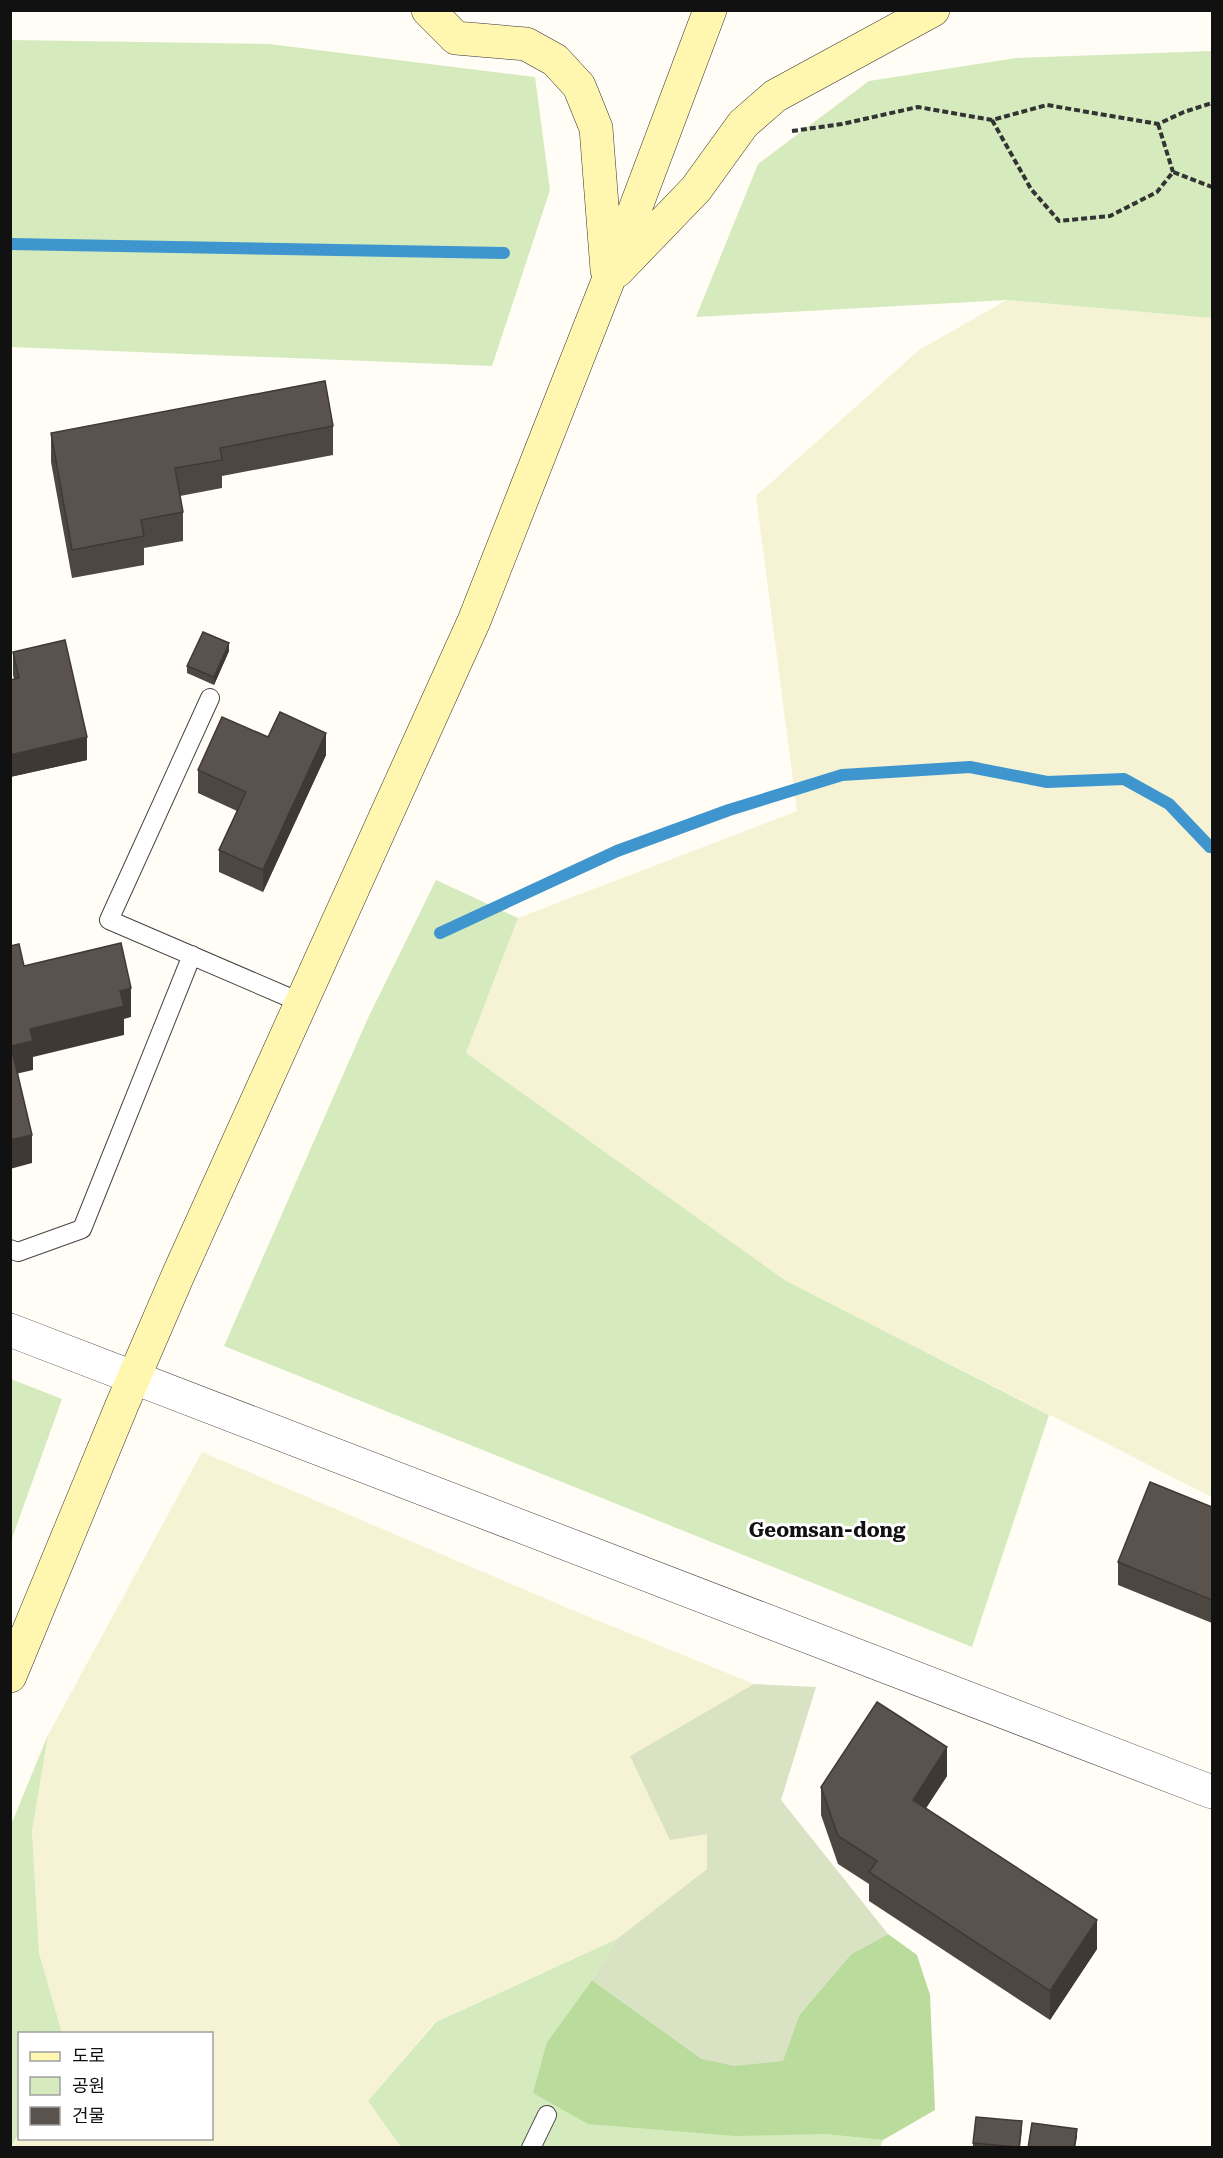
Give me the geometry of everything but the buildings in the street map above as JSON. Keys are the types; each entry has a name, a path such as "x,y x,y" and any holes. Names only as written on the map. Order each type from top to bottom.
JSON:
{"street":[{"path":"428,10 456,38 526,44 555,60 579,86 596,128 608,281"},
{"path":"10,1676 179,1273 474,621 608,281 710,10"},
{"path":"608,281 696,189 743,124 775,96 933,10"},
{"path":"10,1330 1212,1792"}],"lane":[{"path":"210,698 109,920 302,1003"},
{"path":"10,1249 18,1252 82,1229 192,955"},
{"path":"531,2148 547,2115"}],"path":[{"path":"743,124 789,131 842,124 918,107 992,120 1047,105 1158,124 1212,103"},
{"path":"992,120 1031,189 1059,221 1110,216 1157,192 1173,172"},
{"path":"1158,124 1173,172"},
{"path":"1173,172 1212,187"}],"shaded area":[{"path":"1007,300 1212,318 1212,1497 785,1281 466,1053 518,918 797,811 756,496 919,350"},
{"path":"202,1452 570,1609 754,1684 630,1756 707,1834 707,1869 617,1939 435,2022 368,2101 401,2147 12,2148 18,2136 18,2140 213,2140 213,2032 62,2032 39,1953 32,1831 48,1735"}],"green space":[{"path":"11,40 269,44 535,77 550,190 492,366 11,347"},
{"path":"1212,51 1212,318 1007,300 696,317 758,164 869,81 1016,58"},
{"path":"436,880 518,918 466,1053 786,1281 1049,1415 972,1647 224,1346 368,1018"},
{"path":"11,1379 62,1399 11,1541"},
{"path":"754,1684 816,1687 781,1800 888,1934 851,1954 799,2015 783,2061 734,2066 702,2059 592,1980 617,1939 707,1869 707,1834 670,1840 630,1756"},
{"path":"48,1735 32,1831 39,1953 62,2032 18,2032 18,2136 11,2147 11,1825"},
{"path":"888,1934 917,1955 930,1995 935,2110 883,2140 824,2134 736,2136 588,2124 533,2093 547,2042 592,1980 702,2059 783,2060 799,2015 851,1954"},
{"path":"617,1939 592,1980 547,2042 824,2134 883,2140 880,2148 401,2147 368,2101 436,2022"}],"waterway":[{"path":"10,244 504,253"},
{"path":"440,933 617,851 729,810 842,775 970,767 1047,782 1124,779 1169,804 1212,847"}],"district":[{"name":"Geomsan-dong","path":"827,1530"}]}
